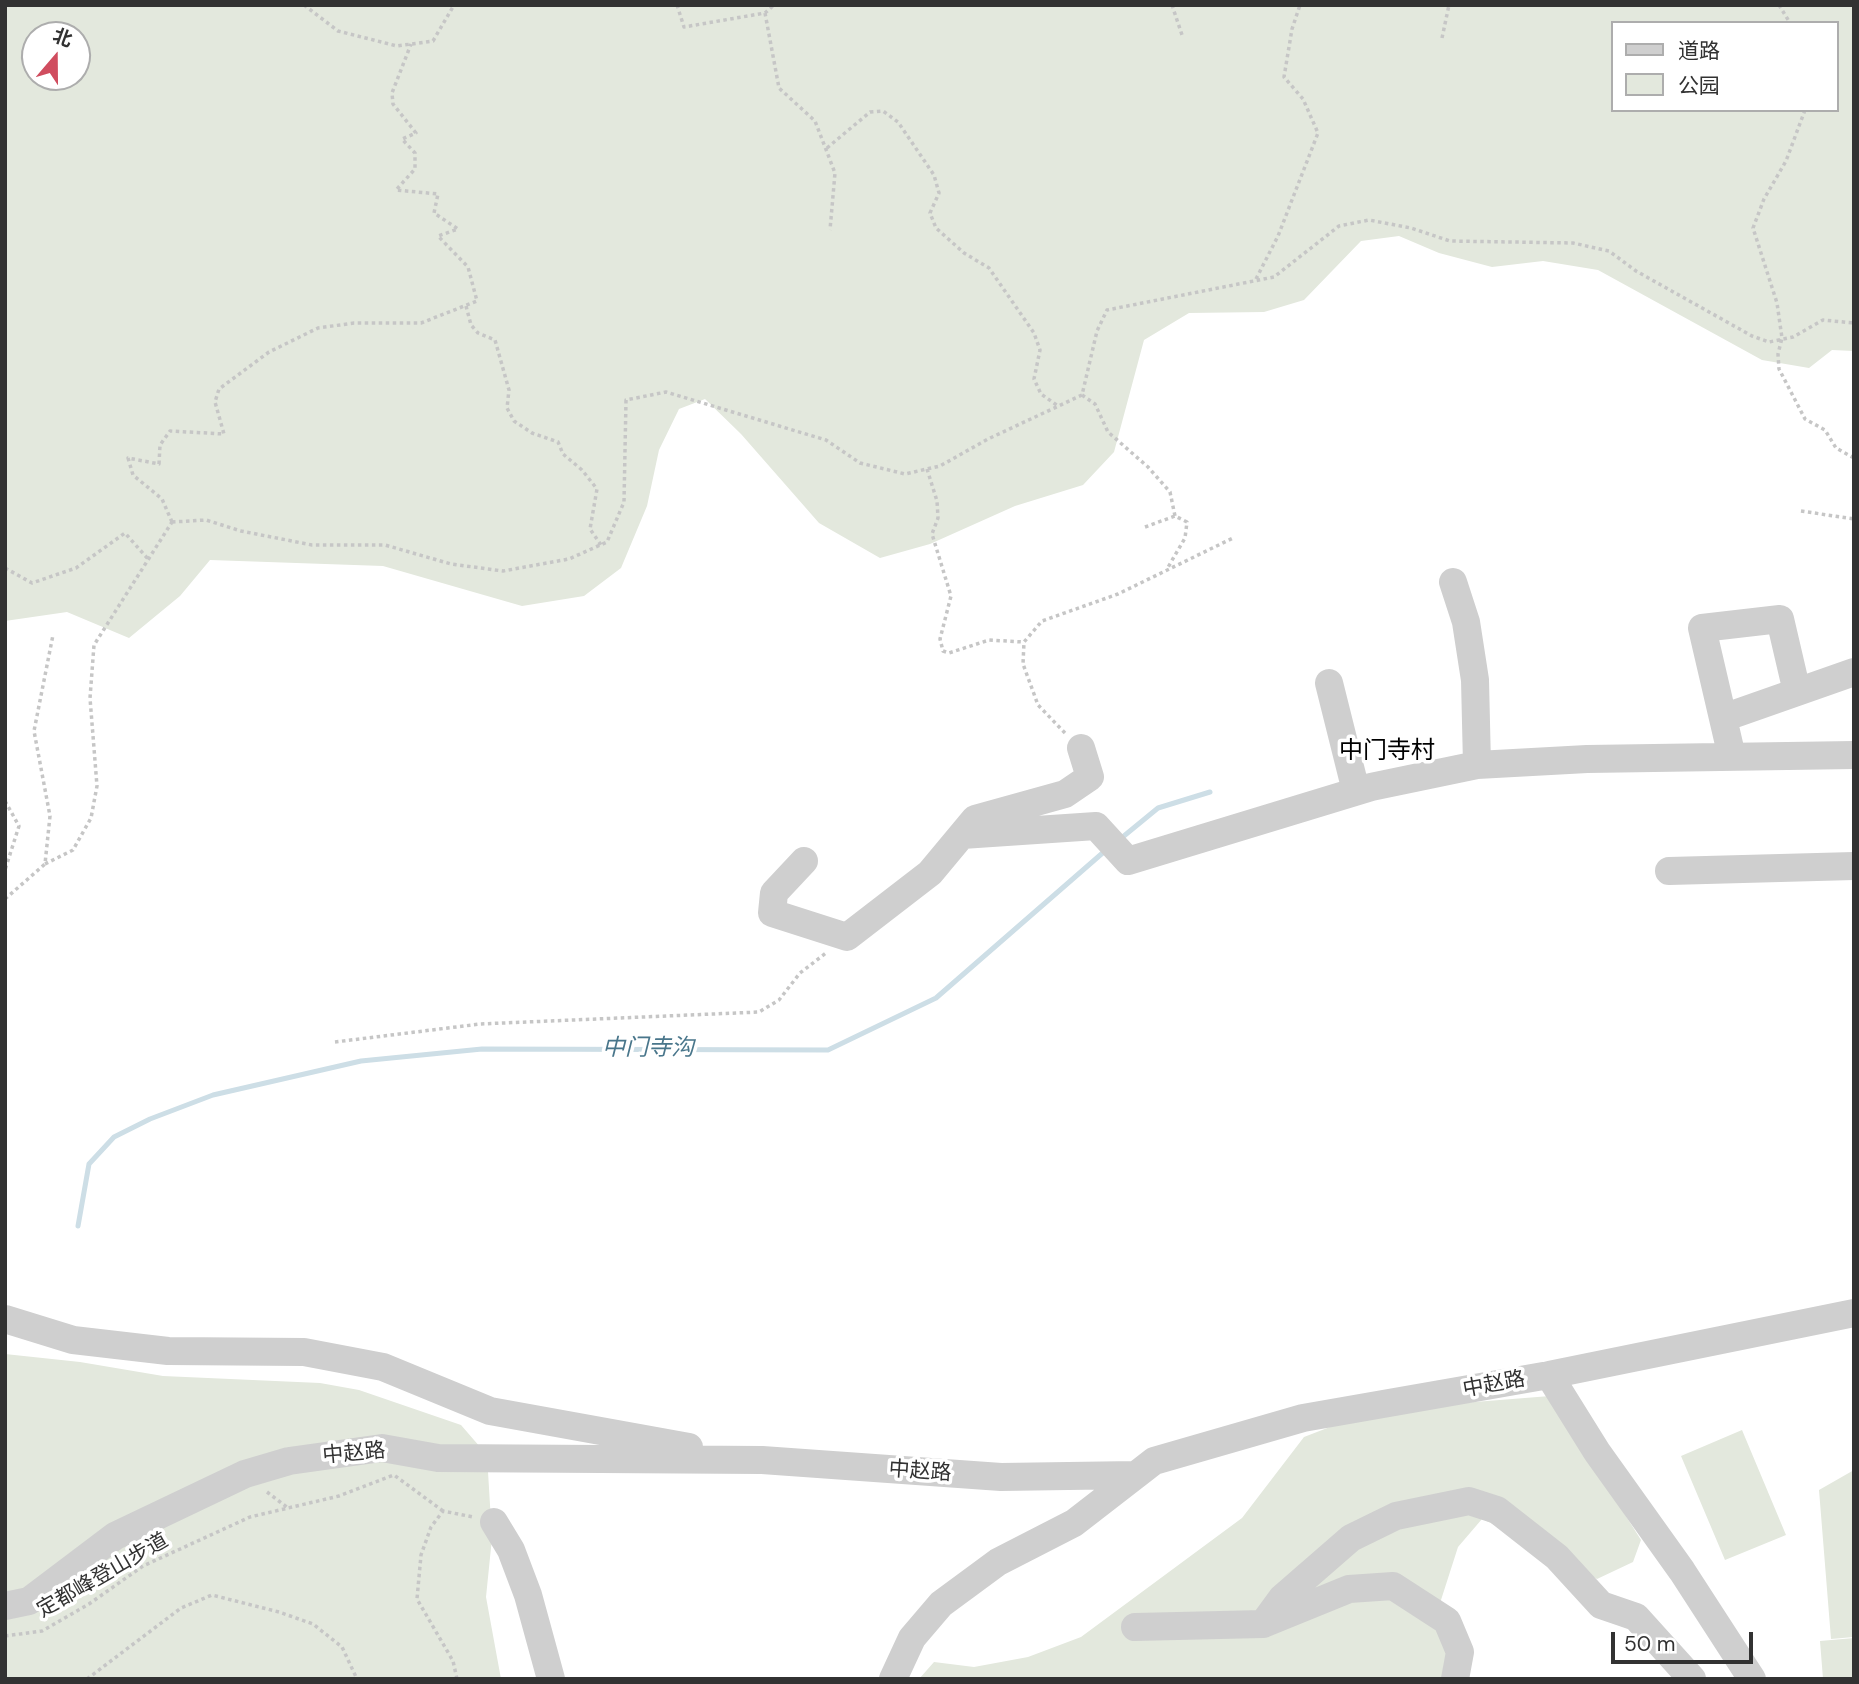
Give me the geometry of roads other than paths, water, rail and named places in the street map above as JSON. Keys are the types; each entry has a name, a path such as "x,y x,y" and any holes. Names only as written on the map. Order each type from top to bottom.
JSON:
{"street":[{"path":"1453,582 1466,622 1475,680 1477,765"},
{"path":"1732,757 1702,628 1780,619 1797,692"},
{"path":"1723,718 1854,672"},
{"path":"1329,683 1356,791"},
{"path":"804,861 774,893 772,913 847,937 930,873 975,819 1065,794 1090,777 1081,748"},
{"path":"962,835 1096,825 1128,861 1356,791 1477,765 1854,755"},
{"path":"1669,871 1854,866"},
{"name":"中赵路","path":"5,1606 29,1601 115,1536 245,1474 289,1461 382,1448 438,1458 762,1461 1001,1477 1136,1475 1154,1461 1303,1418 1549,1375 1854,1313"},
{"path":"5,1319 86,1341 168,1351 304,1352 370,1364 490,1411 762,1461"},
{"path":"1549,1375 1597,1452 1682,1571 1752,1679"},
{"path":"893,1679 912,1638 941,1604 998,1562 1074,1522 1136,1475"},
{"path":"1263,1624 1282,1598 1351,1538 1396,1516 1469,1501 1497,1510 1558,1557 1601,1605 1636,1618 1692,1679"},
{"path":"494,1522 512,1550 528,1595 551,1679"},
{"path":"1135,1627 1263,1624 1349,1589 1393,1586 1447,1621 1460,1652 1455,1679"}],"waterway":[{"name":"中门寺沟","path":"1119,840 1158,808 1210,792"},
{"name":"中门寺沟","path":"78,1226 89,1164 114,1137 150,1119 213,1095 361,1061 482,1049 828,1050 936,998 1106,850"}],"district":[{"name":"中门寺村","path":"1387,752"}]}
